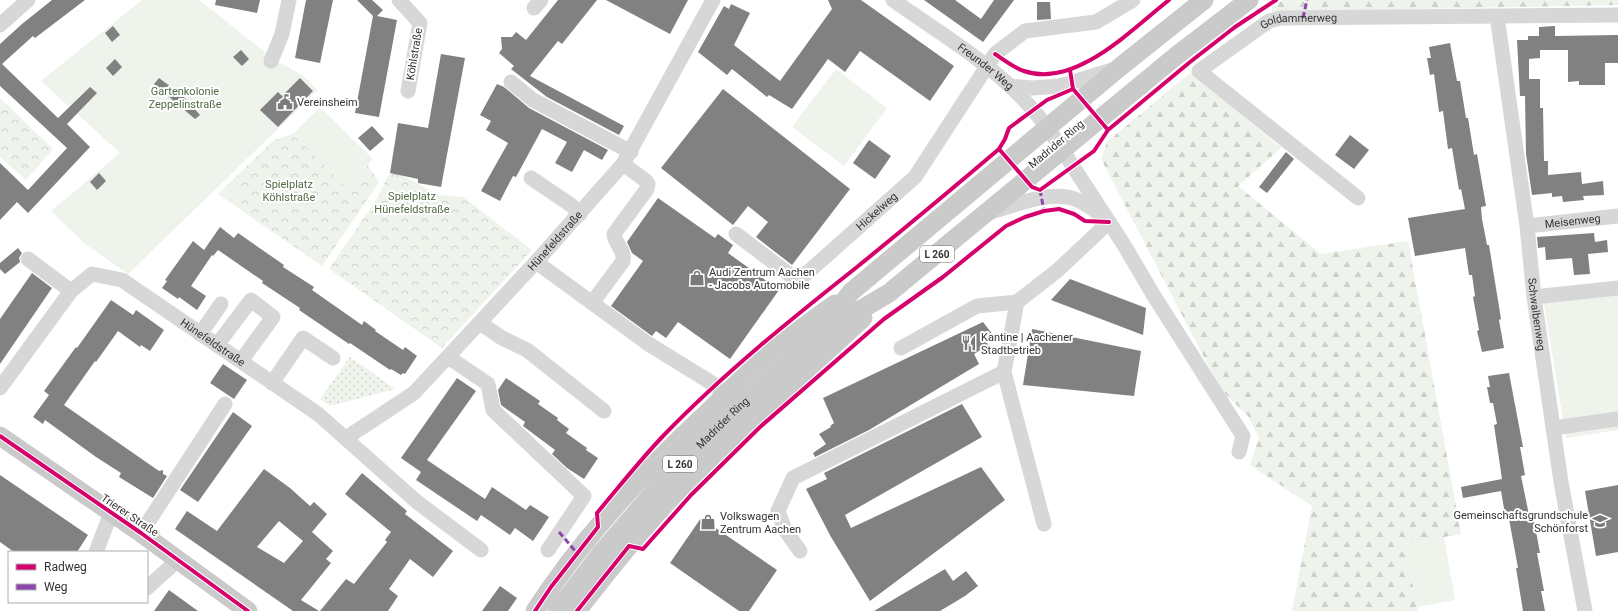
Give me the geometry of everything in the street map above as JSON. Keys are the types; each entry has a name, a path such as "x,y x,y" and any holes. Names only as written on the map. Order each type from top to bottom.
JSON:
{"main road":[{"name":"Madrider Ring","path":"820,334 851,292 1120,67 1204,0"},
{"name":"Madrider Ring","path":"557,611 602,552 667,477 736,408 820,334 889,293 1176,56 1249,0"},
{"path":"535,611 551,587 626,493 678,439 763,359 851,292"},
{"path":"577,611 622,553 684,484 733,436 889,293"},
{"name":"Trierer Straße","path":"0,436 179,559 241,609"}],"street":[{"path":"0,25 28,0"},
{"path":"272,61 282,34 289,0"},
{"name":"Köhlstraße","path":"399,0 420,23 408,91"},
{"name":"Hünefeldstraße","path":"346,438 414,393 580,214 627,158 713,0"},
{"name":"Freunder Weg","path":"893,0 987,66 1010,86 1048,128 1063,149 1243,436 1239,452"},
{"path":"987,66 995,54 1025,31 1096,22 1132,0"},
{"name":"Goldammerweg","path":"1358,198 1199,71 1269,21 1281,18 1618,15"},
{"name":"Schwalbenweg","path":"1497,16 1527,226 1534,297 1553,428 1561,482 1585,611"},
{"name":"Hickelweg","path":"736,234 798,281 915,177 987,66"},
{"path":"1010,86 1045,88 1060,86 1084,80 1120,67"},
{"path":"511,82 533,100 627,158 648,184 647,188 614,234 614,239 624,255 623,261 592,303"},
{"path":"531,178 571,205 580,214"},
{"path":"901,348 977,306 1017,302 1058,270 1109,222 1088,205 1072,198 1056,196 1020,203 984,214"},
{"name":"Meisenweg","path":"1527,226 1618,216"},
{"path":"0,388 72,289 28,259"},
{"path":"536,262 647,344 715,385 725,395"},
{"name":"Hünefeldstraße","path":"72,289 92,274 122,280 318,414 417,502 481,550"},
{"path":"1534,297 1618,288"},
{"path":"217,345 251,300 273,317 240,361"},
{"path":"1017,302 1004,372 1044,524"},
{"path":"200,334 221,304"},
{"path":"480,323 509,342 527,350 604,411"},
{"path":"272,382 303,338 333,358"},
{"path":"448,357 488,384 493,410 584,496 548,550"},
{"path":"800,551 785,530 778,512 793,478 1004,372"},
{"path":"141,533 225,404"},
{"path":"1553,428 1618,419"},
{"name":"Trierer Straße","path":"96,551 111,513"},
{"path":"148,587 179,559"}],"green space":[{"name":"Gartenkolonie Zeppelinstraße","path":"142,0 199,0 275,60 304,76 318,90 128,274 84,243 51,211 120,153 41,81"},
{"path":"1283,0 1618,0 1618,5 1272,12 1272,7"},
{"path":"836,69 887,108 844,166 792,127"},
{"path":"1191,72 1281,148 1238,186 1321,254 1408,241 1461,534 1405,544 1418,611 1292,611 1312,506 1250,465 1259,438 1248,416 1221,390 1101,159 1107,142"},
{"path":"0,98 53,149 26,180 0,157"},
{"path":"320,107 373,159 346,187 293,134"},
{"name":"Spielplatz Köhlstraße","path":"293,134 346,186 368,165 379,182 322,266 218,194 274,140"},
{"name":"Spielplatz Hünefeldstraße","path":"390,173 401,175 439,195 463,197 532,250 442,348 329,269 374,203"},
{"path":"236,183 242,187 235,202 224,195"},
{"path":"1618,284 1618,430 1566,438 1542,292"},
{"path":"350,357 395,389 330,406 320,399"},
{"path":"1444,537 1455,600 1417,607 1405,544"}],"building":[{"path":"52,0 85,0 35,38 33,36 2,64 58,118 90,87 97,93 67,124 90,147 28,213 17,202 0,220 0,163 28,190 67,148 0,86 0,44"},
{"path":"216,0 260,0 257,13 215,5"},
{"path":"306,0 333,0 320,63 295,58"},
{"path":"357,0 372,0 383,10 377,16 397,20 379,117 355,113 373,16"},
{"path":"558,0 597,0 562,44 558,41 530,76 624,126 619,135 547,97 511,69 514,66 499,53 502,49 501,37 512,37 516,32 526,40"},
{"path":"606,0 688,0 670,34"},
{"path":"828,0 861,0 954,66 930,101 860,51 845,72 828,59 792,109 769,95 767,97 732,69 727,75 698,52 724,6 729,9 731,4 750,13 734,45 780,81 832,9"},
{"path":"924,0 955,0 981,19 994,0 1014,0 983,42"},
{"path":"1037,2 1050,2 1051,19 1037,20"},
{"path":"113,26 120,35 112,42 105,33"},
{"path":"1555,26 1555,36 1618,35 1618,63 1605,63 1605,85 1579,85 1579,81 1568,82 1568,50 1540,50 1540,58 1529,59 1529,79 1540,79 1540,108 1543,108 1544,161 1548,161 1548,175 1581,172 1582,184 1603,181 1604,195 1583,196 1584,200 1563,202 1562,196 1552,197 1552,193 1532,195 1526,154 1525,96 1520,96 1517,40 1528,40 1528,36 1539,36 1539,27"},
{"path":"1450,43 1457,81 1460,81 1466,118 1468,118 1474,155 1477,154 1486,206 1481,207 1482,219 1487,245 1489,245 1501,319 1499,320 1504,348 1482,352 1477,331 1479,330 1473,297 1475,296 1472,275 1469,275 1465,248 1415,256 1408,218 1465,209 1461,189 1459,190 1452,148 1448,149 1443,111 1439,112 1434,74 1430,75 1427,58 1431,58 1429,47"},
{"path":"241,50 249,59 242,66 233,57"},
{"path":"441,54 465,58 441,187 418,183 418,179 390,173 398,123 428,128"},
{"path":"115,59 122,67 113,76 106,68"},
{"path":"159,78 182,95 200,115 195,119 154,84"},
{"name":"Vereinsheim","path":"300,78 313,91 278,127 260,110 278,92 282,96"},
{"path":"497,84 504,87 529,108 608,150 602,160 584,150 572,172 555,163 567,142 542,129 516,177 513,176 500,201 481,191 508,143 486,130 491,121 480,115"},
{"path":"723,89 850,189 792,265 756,237 768,222 748,206 733,225 661,168"},
{"path":"372,126 384,139 370,151 358,138"},
{"path":"1350,135 1369,150 1354,169 1335,155"},
{"path":"869,140 891,156 875,179 853,163"},
{"path":"1286,152 1294,159 1267,193 1259,187"},
{"path":"99,173 106,181 97,190 90,182"},
{"name":"Audi Zentrum Aachen - Jacobs Automobile","path":"658,198 715,238 718,234 733,245 728,253 779,290 730,359 678,322 666,338 656,331 652,336 611,306 643,261 632,253 627,242"},
{"path":"220,227 234,238 238,233 284,265 283,267 314,287 312,290 362,325 364,321 376,330 375,331 403,350 405,347 417,356 405,374 403,373 401,375 391,369 390,370 350,343 349,344 299,310 300,308 262,283 263,281 218,250 213,256 212,255 191,286 206,296 197,310 179,297 178,299 162,288 167,281 165,280 193,241 204,250"},
{"path":"1594,233 1595,242 1607,240 1608,252 1588,254 1590,274 1574,275 1572,258 1546,260 1545,247 1538,248 1537,237"},
{"path":"18,248 22,253 19,258 20,262 5,274 0,269 0,263"},
{"path":"32,273 52,288 0,364 0,319"},
{"path":"1070,279 1146,308 1143,335 1051,300"},
{"path":"111,300 133,315 136,310 164,330 150,351 141,345 140,347 118,331 64,405 159,471 163,470 163,474 167,476 153,498 119,477 121,473 45,420 43,424 33,417 49,395 44,391"},
{"path":"983,322 993,335 986,340 988,345 974,354 979,364 869,430 815,457 813,453 826,444 819,434 831,427 830,426 834,423 823,398"},
{"path":"1032,329 1141,351 1134,396 1023,385"},
{"path":"223,364 247,380 234,399 210,383"},
{"path":"1509,373 1523,447 1520,447 1525,475 1521,476 1529,515 1533,515 1540,553 1537,553 1544,591 1541,591 1545,611 1523,611 1516,568 1518,568 1509,519 1506,520 1501,491 1463,498 1461,487 1502,479 1494,425 1497,424 1493,403 1490,403 1487,387 1490,387 1488,376"},
{"path":"457,378 476,391 427,460 485,499 492,487 526,510 530,505 549,517 533,541 515,528 510,535 481,515 477,521 416,480 421,472 401,458"},
{"path":"506,378 540,401 538,404 558,418 557,420 569,429 566,433 598,458 584,479 567,468 552,454 555,450 523,426 525,422 501,405 498,390"},
{"path":"962,404 982,437 845,515 851,528 981,467 1005,500 870,601 831,537 806,489 827,479 824,473"},
{"path":"233,412 252,426 198,502 180,490"},
{"path":"264,469 290,488 310,506 314,502 327,514 312,532 333,551 326,559 331,563 301,600 319,611 293,611 175,529 187,511 217,531","holes":["279,521 303,541 284,563 257,547"]},
{"path":"362,473 407,511 405,514 453,551 433,577 410,559 389,589 398,596 388,611 320,611 346,579 354,584 387,542 385,540 391,532 345,494"},
{"path":"0,475 88,535 78,551 13,551 0,542"},
{"path":"1618,485 1618,552 1596,556 1585,491"},
{"path":"701,518 777,570 749,611 739,611 670,563"},
{"path":"945,569 953,581 966,571 978,586 965,596 940,611 874,611"},
{"path":"500,586 517,598 508,611 482,611"},
{"path":"169,590 198,611 154,611"}],"marked path":[{"path":"1303,18 1307,0"},
{"path":"1040,190 1044,211"},
{"path":"559,532 577,553"}],"cycle path":[{"path":"995,54 1020,70 1043,74 1063,72 1083,64 1102,53 1169,0"},
{"path":"1108,130 1235,27 1276,0"},
{"path":"1070,70 1073,89 1108,130 1094,151 1040,190 1032,187 999,149 1009,128 1047,100 1073,89"},
{"path":"535,611 551,587 598,527 597,513 646,454 686,412 733,369 999,149"},
{"path":"577,611 629,546 643,549 691,495 760,427 884,319 943,277 1006,226 1025,217 1044,211 1059,209 1074,214 1085,221 1109,222"},
{"path":"0,436 141,533 248,611"}],"place":[{"name":"Vereinsheim","path":"285,102"},
{"name":"Audi Zentrum Aachen - Jacobs Automobile","path":"697,278"},
{"name":"Kantine | Aachener Stadtbetrieb","path":"969,343"},
{"name":"Gemeinschaftsgrundschule Schönforst","path":"1600,521"},
{"name":"Volkswagen Zentrum Aachen","path":"708,522"}]}
